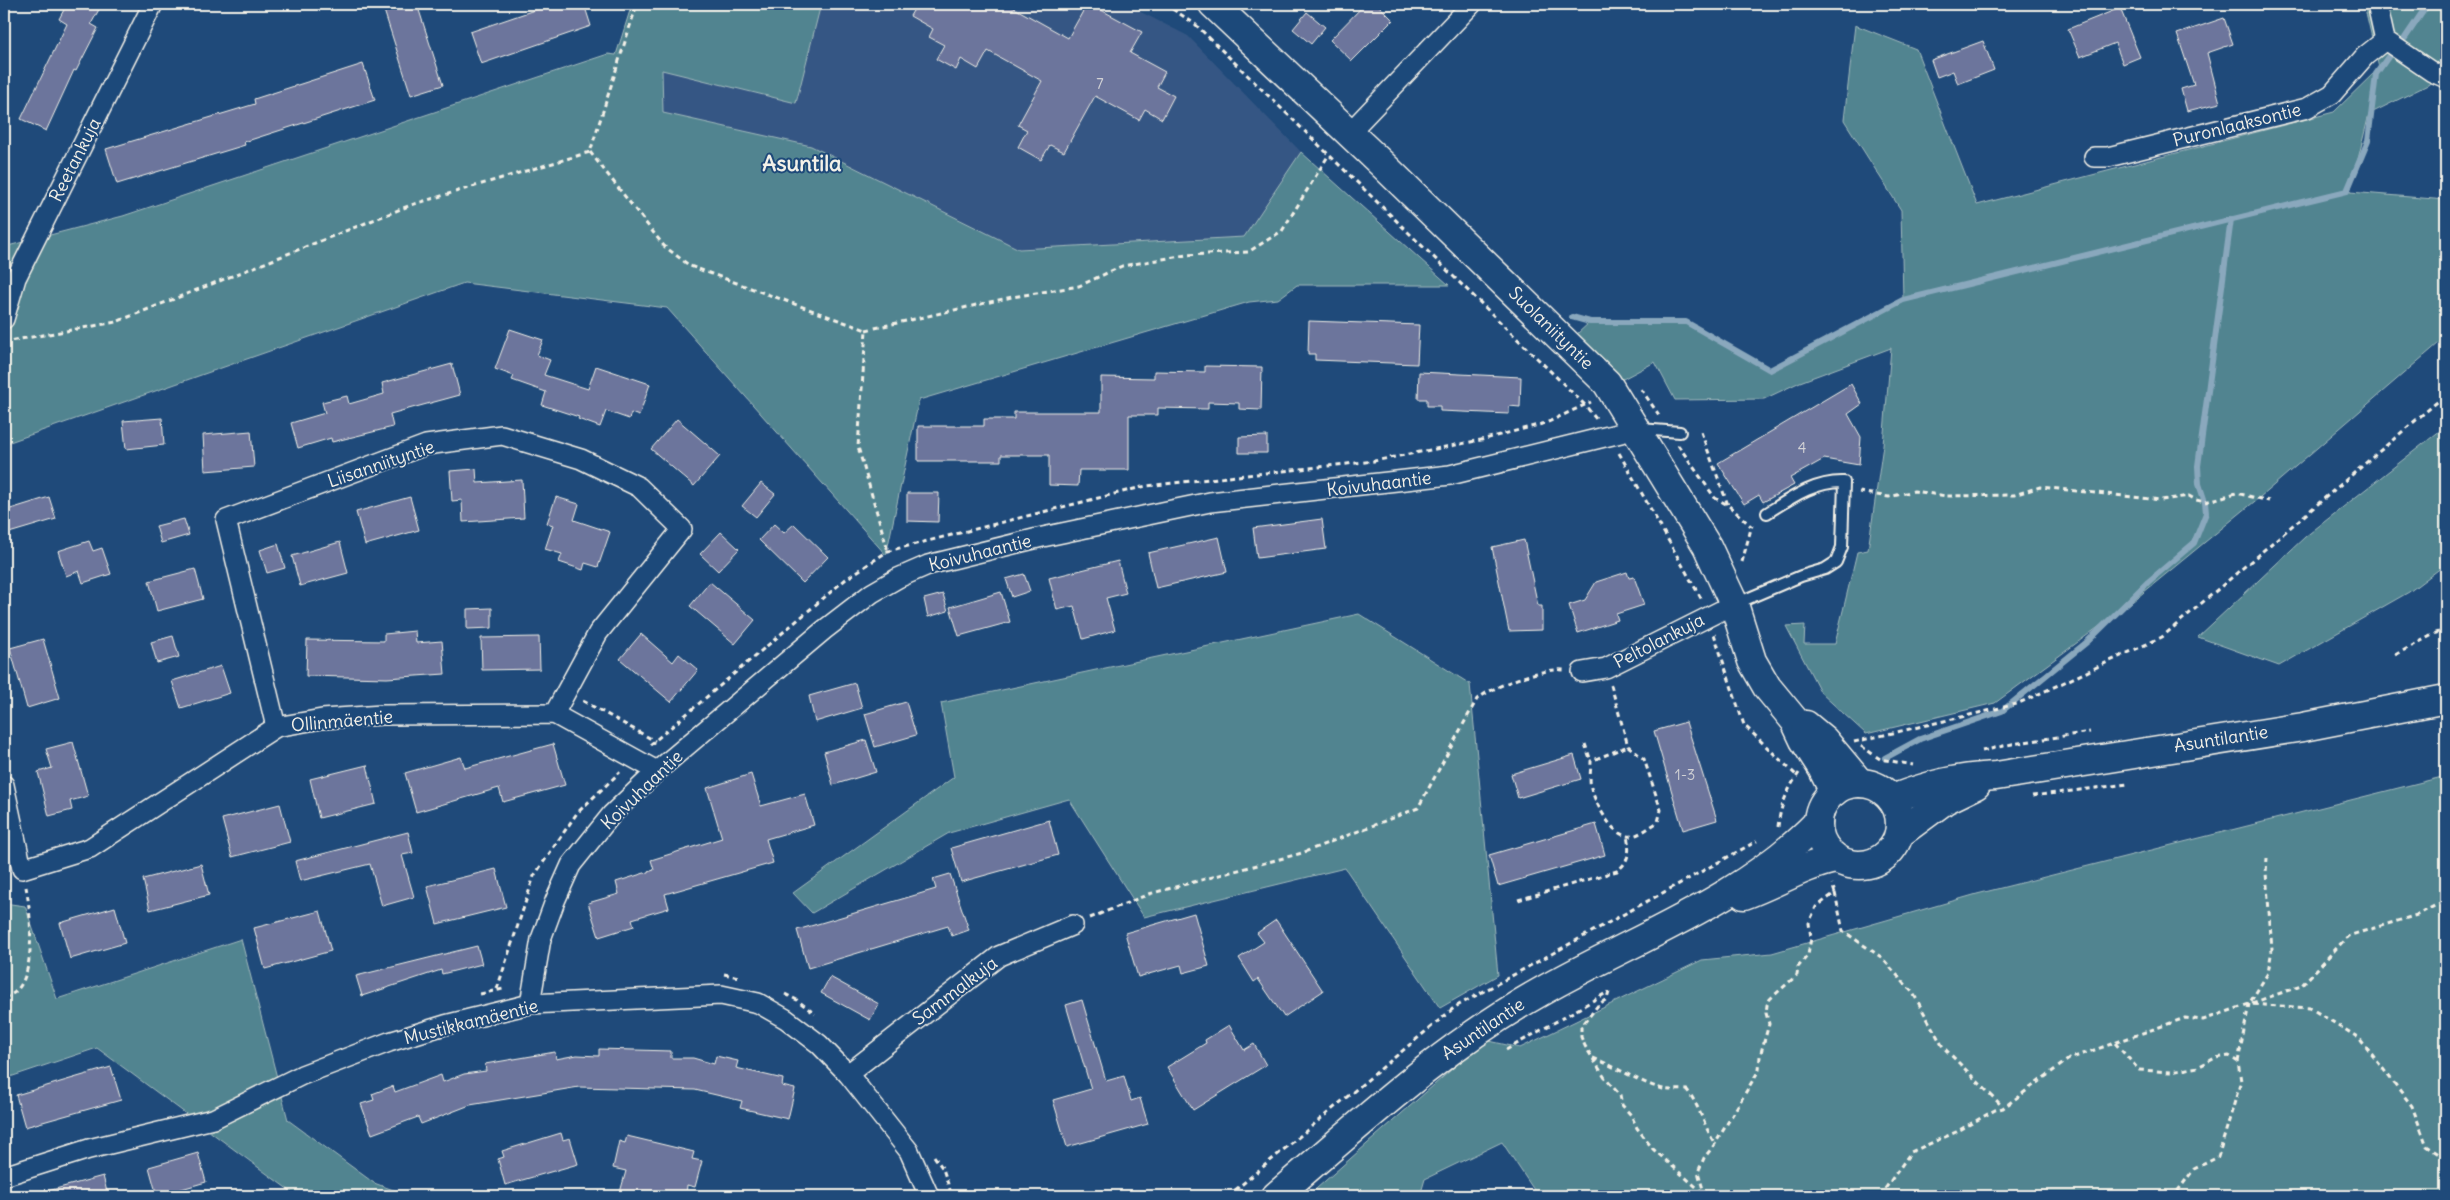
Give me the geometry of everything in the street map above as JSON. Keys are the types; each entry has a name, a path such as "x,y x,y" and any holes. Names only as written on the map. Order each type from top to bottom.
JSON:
{"street":[{"name":"Reetankuja","path":"4,319 16,278 154,4"},
{"name":"Suolaniityntie","path":"1213,4 1607,383 1637,429 1707,546 1734,604 1752,661 1767,687 1795,721 1809,726 1827,758 1834,792"},
{"path":"1349,133 1472,4"},
{"path":"2377,4 2385,40 2432,72 2446,78"},
{"name":"Puronlaaksontie","path":"2094,157 2108,157 2306,108 2332,94 2365,56 2385,40"},
{"name":"Koivuhaantie","path":"531,997 541,939 571,865 612,814 657,771 872,593 898,578 928,565 1038,538 1210,502 1450,475 1637,429"},
{"name":"Liisanniityntie","path":"276,727 226,520 426,445 502,435 581,459 639,487 682,529 598,633 554,714"},
{"name":"Peltolankuja","path":"1582,672 1606,668 1734,604"},
{"name":"Asuntilantie","path":"1892,799 1927,786 1963,777 1996,776 2303,727 2446,698"},
{"name":"Ollinmäentie","path":"22,868 90,848 276,727 322,719 382,715 554,714 657,771"},
{"name":"Suolaniityntie","path":"1827,758 1860,783"},
{"name":"Asuntilantie","path":"1899,834 1945,800 1996,776"},
{"path":"1860,783 1877,787 1892,799 1898,810 1900,821 1899,834 1889,854 1880,860 1834,871 1822,843 1818,822 1826,800 1834,792 1841,787 1860,783"},
{"path":"4,785 22,868"},
{"name":"Asuntilantie","path":"1276,1196 1422,1071 1478,1030 1541,991 1716,902 1769,865 1818,822"},
{"name":"Asuntilantie","path":"1716,902 1767,886 1818,862 1834,871"},
{"name":"Sammalkuja","path":"848,1074 999,956 1074,925"},
{"name":"Mustikkamäentie","path":"4,1176 89,1150 213,1119 302,1076 389,1042 531,997 730,997 758,1003 786,1019 819,1044 848,1074 909,1151 929,1196"}],"lane":[{"path":"1637,429 1680,432"},
{"path":"1734,604 1800,576 1825,569 1836,562 1842,547 1844,482 1831,482 1802,491 1767,513"}],"path":[{"path":"590,152 637,4"},
{"path":"1166,4 1195,24 1585,405 1609,435 1697,589 1708,616 1744,725 1827,758 1880,759 1916,766"},
{"path":"590,152 664,246 690,266 866,330 1012,297 1079,286 1122,266 1186,255 1248,252 1282,231 1328,156"},
{"path":"4,342 116,322 410,205 590,152"},
{"path":"866,330 858,447 888,551"},
{"path":"1778,830 1780,812 1827,758 2017,704 2162,637 2446,396"},
{"path":"496,989 534,876 577,813 654,741 846,579 888,551 1146,486 1374,461 1482,440 1546,423 1585,405"},
{"path":"1701,432 1728,506"},
{"path":"1844,482 1860,493 1889,497 1914,491 1946,496 2014,495 2040,487 2161,500 2189,496 2206,502 2236,493 2269,501"},
{"path":"2395,654 2436,633 2446,630"},
{"path":"1585,744 1590,761 1591,787 1604,817 1619,834 1634,836 1658,822 1661,810 1644,759 1628,746 1606,668"},
{"path":"1074,925 1149,894 1302,853 1418,808 1477,699 1489,690 1550,669 1582,672"},
{"path":"567,691 654,741"},
{"path":"1978,753 2012,744 2090,732"},
{"path":"1590,761 1628,746"},
{"path":"1518,900 1617,870 1628,858 1630,849 1626,836"},
{"path":"2174,1196 2194,1169 2218,1157 2241,1081 2238,1062 2249,1004 2268,973 2272,949 2266,873 2267,858"},
{"path":"4,998 17,990 30,963 30,905 22,868"},
{"path":"1834,871 1835,893 1843,930 1888,964 1913,993 1943,1047 2003,1108"},
{"path":"1704,1195 1698,1172 1704,1158 1715,1144 1759,1070 1769,1024 1766,1014 1767,1005 1770,999 1797,974 1798,967 1808,955 1811,938 1809,923 1816,907 1835,893"},
{"path":"1880,1196 1911,1152 1956,1132 1994,1110 2003,1108 2069,1059 2185,1018 2203,1020 2301,986 2348,936 2417,915 2446,900"},
{"path":"718,974 744,978"},
{"path":"478,995 496,989 531,997"},
{"path":"1506,1050 1609,992 1607,999 1599,1004 1581,1028 1581,1037 1605,1078 1620,1095 1622,1105 1631,1115 1637,1128 1653,1149 1704,1195"},
{"path":"782,993 797,1000 818,1017"},
{"path":"2249,1004 2310,1008 2359,1038 2412,1106 2427,1146 2446,1159"},
{"path":"2115,1043 2140,1070 2172,1072 2198,1068 2214,1058 2229,1056 2238,1062"},
{"path":"1593,1058 1664,1089 1687,1090 1696,1100 1705,1127 1715,1144"},
{"path":"933,1154 943,1170 952,1196"}],"shaded area":[{"path":"678,4 1125,4 1188,36 1301,152 1244,237 1019,249 811,146 663,113 662,70"}],"green space":[{"path":"632,4 821,4 796,103 662,70 663,113 811,146 1019,249 1244,237 1301,152 1449,285 1297,285 1278,299 1249,302 919,400 886,555 667,308 464,283 4,444 4,247 123,216 608,54 616,55"},
{"path":"2364,4 2446,4 2446,76 2369,114 2350,192 2446,200 2446,337 2260,497 2127,606 1995,703 1866,734 1821,693 1786,626 1805,625 1804,644 1835,644 1857,552 1868,550 1883,445 1891,348 1800,382 1764,399 1675,400 1655,362 1621,380 1577,334 1590,322 1686,322 1770,370 1903,300 1901,210 1844,120 1855,25 1916,49 1977,205 2334,112 2379,68"},
{"path":"2446,426 2446,564 2409,592 2279,666 2198,637 2305,537"},
{"path":"1359,614 1470,684 1498,975 1440,1008 1345,868 1144,917 1069,799 949,833 812,913 793,893 954,777 941,703"},
{"path":"2446,776 2446,1196 1538,1196 1502,1142 1425,1179 1420,1196 1308,1196 1485,1040 1520,1048 1702,960 1772,953 1977,894"},
{"path":"4,903 25,906 57,999 241,939 288,1120 374,1183 410,1196 297,1196 97,1048 4,1079"}],"building":[{"path":"67,4 102,4 91,24 98,28 76,71 74,70 46,131 21,119 67,24 59,19"},
{"path":"382,4 417,4 443,85 411,95"},
{"path":"552,4 584,4 591,26 481,64 470,32"},
{"path":"917,4 1007,4 1068,38 1087,4 1090,4 1142,32 1130,53 1165,72 1157,87 1174,96 1162,119 1145,109 1139,120 1095,96 1064,152 1050,145 1041,160 1018,147 1027,130 1018,125 1042,81 988,51 978,69 961,59 956,70 936,59 944,45 929,37 933,29 910,16"},
{"path":"1365,4 1377,4 1393,20 1352,61 1330,40"},
{"path":"2120,8 2140,57 2123,64 2115,43 2080,57 2068,29"},
{"path":"1307,12 1325,27 1311,44 1293,29"},
{"path":"2224,18 2233,44 2207,53 2220,103 2187,111 2181,89 2194,85 2177,34"},
{"path":"1983,41 1994,70 1958,84 1953,71 1937,77 1931,60"},
{"path":"363,64 375,100 244,142 245,145 117,184 106,149 255,104 254,99"},
{"path":"1309,321 1419,325 1417,364 1315,360 1315,354 1308,354"},
{"path":"510,329 543,340 537,355 550,360 544,375 588,389 596,366 650,384 639,416 631,413 629,419 606,411 600,427 578,419 579,417 542,405 546,392 512,380 514,376 495,369"},
{"path":"452,364 460,395 390,414 393,427 332,442 331,438 298,448 291,423 325,413 322,402 347,396 349,404 384,394 382,383"},
{"path":"1205,366 1262,367 1261,410 1239,409 1239,403 1208,402 1208,409 1158,408 1158,415 1129,415 1129,470 1079,470 1078,486 1049,485 1049,455 1001,455 1001,461 918,461 918,426 984,426 984,419 1014,419 1014,412 1101,412 1101,377 1154,378 1154,371 1205,372"},
{"path":"1419,372 1521,377 1520,407 1509,406 1509,414 1440,411 1440,406 1427,406 1427,399 1418,399"},
{"path":"1851,384 1862,404 1848,414 1861,437 1859,465 1824,459 1790,478 1794,485 1763,502 1759,495 1744,504 1718,463"},
{"path":"162,418 164,445 126,449 123,421"},
{"path":"677,419 720,456 694,486 651,449"},
{"path":"251,431 254,467 205,471 203,435"},
{"path":"1267,436 1267,453 1239,453 1239,437"},
{"path":"476,469 477,483 522,480 524,518 463,522 462,500 452,501 450,471"},
{"path":"761,483 775,494 756,517 742,506"},
{"path":"907,493 939,493 938,522 907,521"},
{"path":"49,497 56,519 9,533 4,511"},
{"path":"410,497 419,530 365,545 356,512"},
{"path":"556,497 579,504 574,520 610,532 598,567 585,563 583,570 559,562 562,554 545,549 553,525 547,523"},
{"path":"184,519 189,535 161,543 156,526"},
{"path":"1322,519 1326,549 1257,558 1253,528"},
{"path":"774,524 784,533 794,524 828,557 803,583 759,540"},
{"path":"721,532 739,549 718,571 700,554"},
{"path":"1219,537 1227,572 1156,588 1148,553"},
{"path":"1524,540 1538,606 1542,606 1542,630 1509,631 1492,547"},
{"path":"89,541 93,551 102,548 111,574 83,583 79,571 66,576 58,551"},
{"path":"340,542 348,573 300,586 292,556"},
{"path":"278,544 285,568 267,573 260,550"},
{"path":"1118,561 1126,593 1106,598 1115,630 1083,639 1074,606 1057,610 1049,578"},
{"path":"195,569 203,599 157,611 149,581"},
{"path":"1627,572 1629,578 1634,577 1644,605 1616,614 1618,620 1578,633 1569,605 1585,600 1596,582"},
{"path":"1024,574 1030,591 1012,597 1006,579"},
{"path":"710,582 755,620 735,644 690,606"},
{"path":"1001,592 1010,622 959,636 950,607"},
{"path":"943,594 948,611 928,617 924,599"},
{"path":"492,608 492,628 467,629 467,609"},
{"path":"415,631 416,643 442,641 445,674 387,678 306,676 307,640 384,641 384,634"},
{"path":"641,634 673,662 679,654 698,670 671,702 620,659"},
{"path":"173,636 179,657 157,663 151,642"},
{"path":"539,637 540,669 482,670 481,638"},
{"path":"43,639 60,698 27,708 10,648"},
{"path":"221,666 230,693 181,708 172,681"},
{"path":"855,683 862,708 815,722 809,696"},
{"path":"906,702 916,735 875,747 865,714"},
{"path":"1686,722 1717,820 1683,830 1654,731"},
{"path":"866,740 876,772 833,785 824,752"},
{"path":"73,742 88,796 70,801 72,810 49,816 38,772 52,768 46,749"},
{"path":"553,744 565,785 503,802 499,788 416,812 405,773 461,757 465,768"},
{"path":"1574,755 1581,779 1518,798 1511,774"},
{"path":"367,765 376,804 319,818 310,779"},
{"path":"751,774 761,806 805,794 814,825 766,839 773,863 665,894 669,908 632,919 634,926 599,937 588,903 619,894 616,882 654,870 651,860 722,838 707,788"},
{"path":"280,804 290,842 232,857 222,819"},
{"path":"1049,820 1058,855 961,882 951,848"},
{"path":"1596,824 1605,855 1498,886 1489,855"},
{"path":"408,832 413,853 402,855 414,897 382,906 370,864 300,881 295,861"},
{"path":"201,864 209,895 150,910 143,879"},
{"path":"496,869 506,907 437,924 427,886"},
{"path":"950,874 969,930 952,936 948,926 808,968 797,930 936,889 933,879"},
{"path":"115,907 125,943 70,959 60,923"},
{"path":"320,911 331,951 265,969 254,928"},
{"path":"1194,913 1209,966 1183,973 1181,965 1138,977 1125,933"},
{"path":"1276,920 1323,991 1284,1017 1258,979 1254,982 1239,958 1264,942 1257,933"},
{"path":"477,946 482,964 442,974 441,970 362,996 356,976"},
{"path":"830,977 879,1004 870,1020 821,993"},
{"path":"1082,1000 1106,1081 1124,1076 1131,1101 1140,1098 1148,1124 1067,1147 1053,1100 1091,1089 1066,1005"},
{"path":"1229,1025 1244,1050 1254,1044 1266,1065 1193,1110 1167,1067 1206,1043 1205,1040"},
{"path":"599,1049 671,1051 671,1058 693,1058 714,1064 716,1056 738,1061 736,1068 783,1079 782,1086 795,1089 788,1119 740,1108 742,1101 695,1090 579,1087 470,1105 421,1124 418,1117 372,1134 361,1104 374,1100 372,1094 393,1086 395,1092 441,1075 443,1082 464,1074 486,1071 485,1064 555,1052 556,1059 577,1055 599,1056"},
{"path":"111,1067 121,1100 25,1127 16,1095"},
{"path":"561,1133 563,1140 570,1138 578,1164 505,1185 498,1159 504,1157 502,1151"},
{"path":"627,1136 694,1152 692,1159 702,1161 695,1187 687,1185 686,1196 619,1196 626,1171 613,1168 619,1141 625,1143"},
{"path":"198,1153 206,1182 157,1196 149,1167"},
{"path":"103,1176 108,1196 49,1196 48,1191"}],"waterway":[{"path":"2405,38 2428,4"},
{"path":"1572,317 1590,322 1686,322 1770,370 1903,300 2347,191 2368,141 2376,74 2388,57"},
{"path":"1885,758 1920,739 2002,711 2087,642 2148,582 2194,543 2206,513 2205,502 2199,484 2198,466 2231,219"}],"district":[{"name":"Asuntila","path":"802,163"}]}
